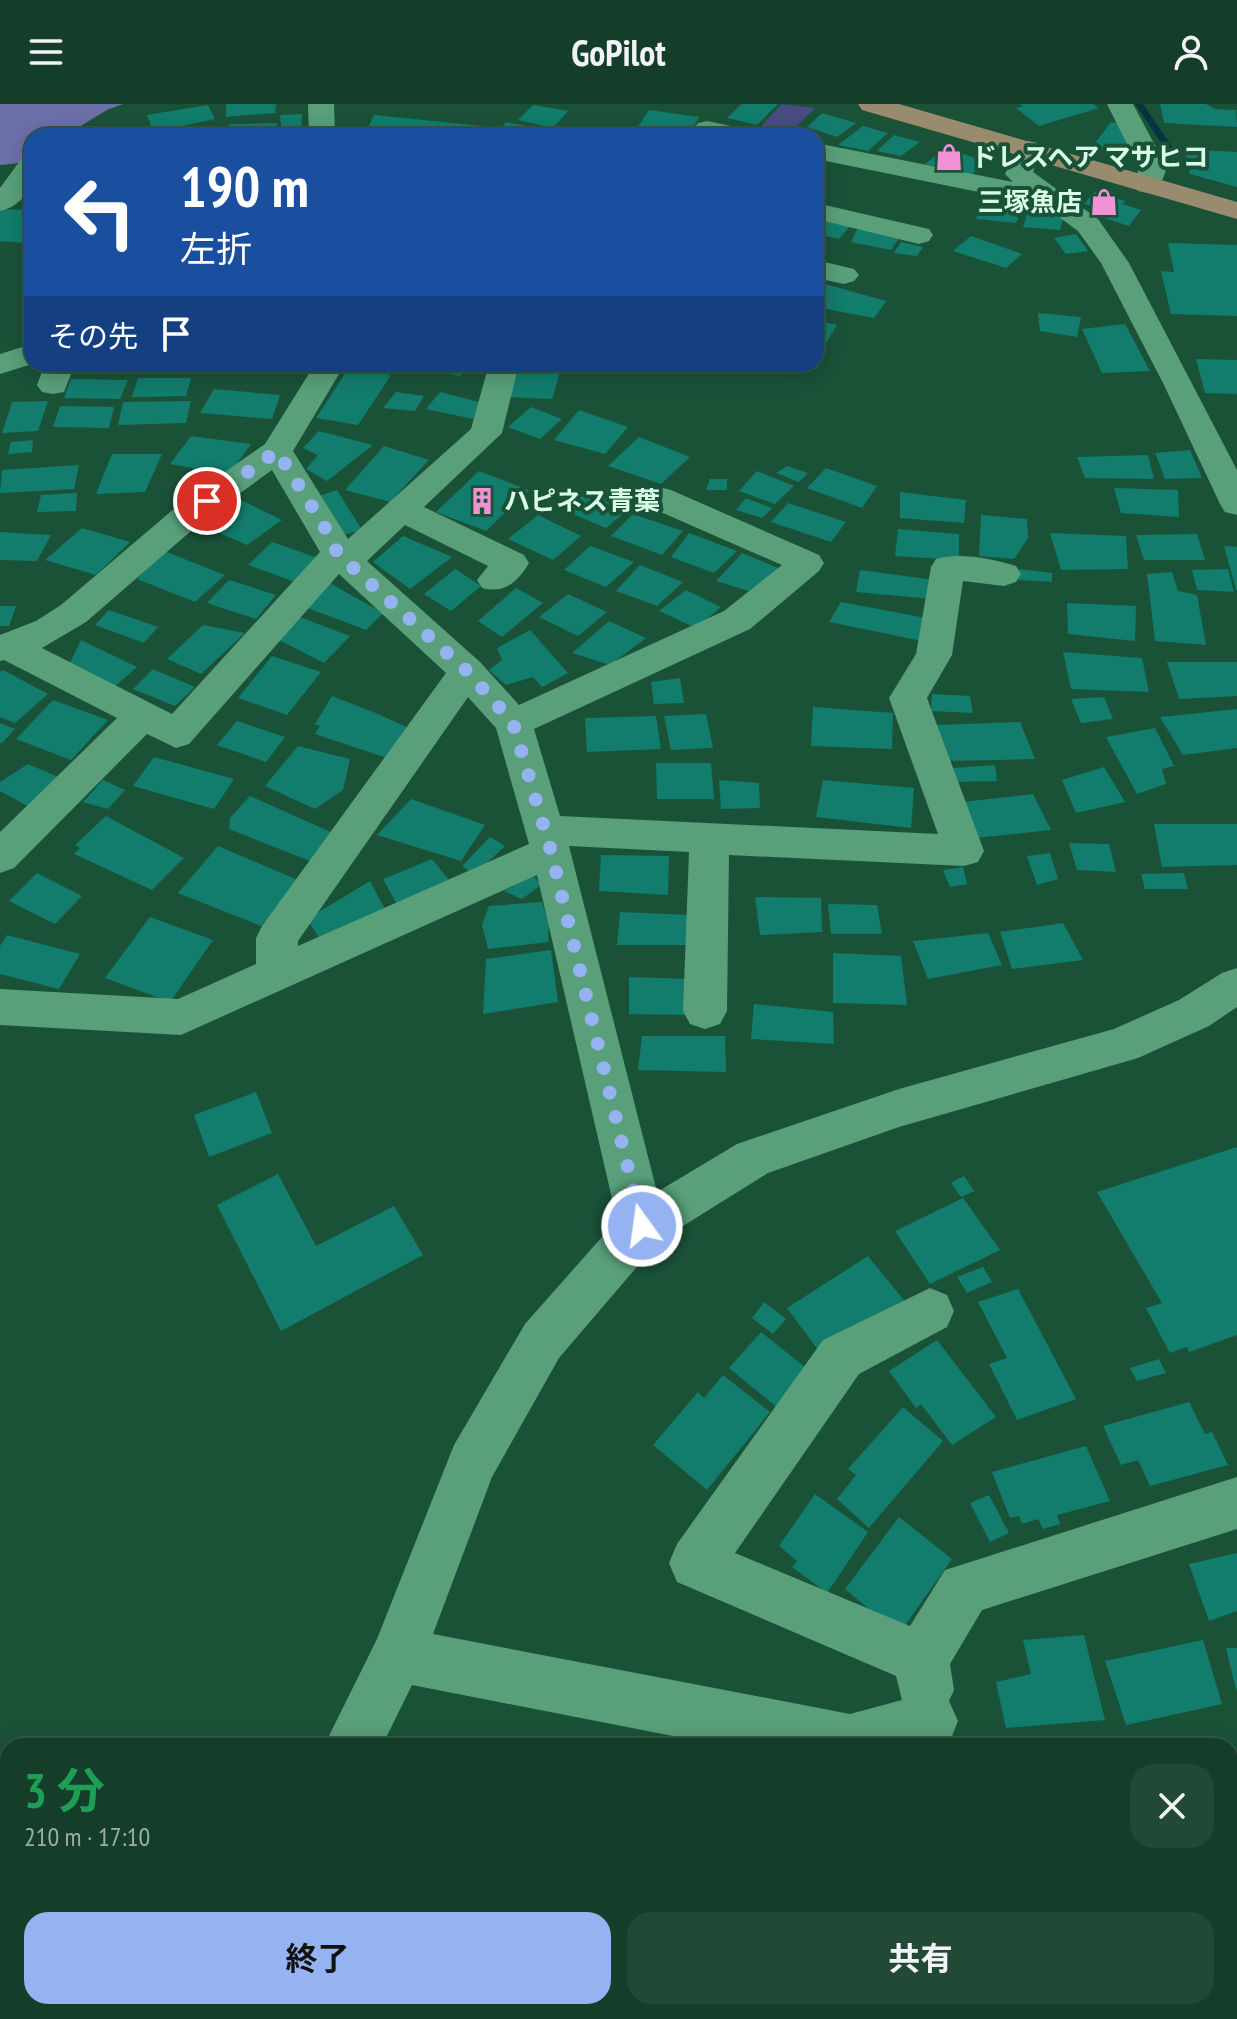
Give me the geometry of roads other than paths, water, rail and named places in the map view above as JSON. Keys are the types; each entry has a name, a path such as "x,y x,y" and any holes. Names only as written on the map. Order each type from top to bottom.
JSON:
{"main road":[{"path":"871,104 1237,211"}],"street":[{"path":"1120,104 1153,168 1148,185"},
{"path":"1028,149 1019,174 1088,225 1115,263 1180,385 1237,504"},
{"path":"824,153 1051,198"},
{"path":"0,203 24,175"},
{"path":"824,213 919,235"},
{"path":"0,365 24,356"},
{"path":"5,648 34,636 96,598 184,518 277,451 325,372"},
{"path":"5,648 176,734 342,557 402,510 486,433 502,372"},
{"path":"277,451 342,557 467,671 513,723 547,840 642,1226"},
{"path":"513,723 737,620 807,563 659,498"},
{"path":"402,510 512,563 494,580"},
{"path":"0,1007 181,1017 277,975 547,840 709,838 964,851 908,698 934,655 948,567 1004,574"},
{"path":"277,975 277,938 467,671"},
{"path":"8,838 143,715"},
{"path":"705,1011 709,838"},
{"path":"356,1738 398,1655 472,1463 542,1341 642,1226 753,1158 899,1108 1123,1045 1194,1013 1237,985"},
{"path":"922,1659 696,1563 841,1357 930,1311"},
{"path":"892,1738 935,1734 922,1659 964,1589 1237,1503"},
{"path":"398,1655 829,1738"}],"waterway":[{"path":"1139,104 1173,154"}],"place":[{"name":"ドレスヘア マサヒコ","path":"949,157"},
{"name":"三塚魚店","path":"1104,202"},
{"name":"ハピネス青葉","path":"482,501"}]}
